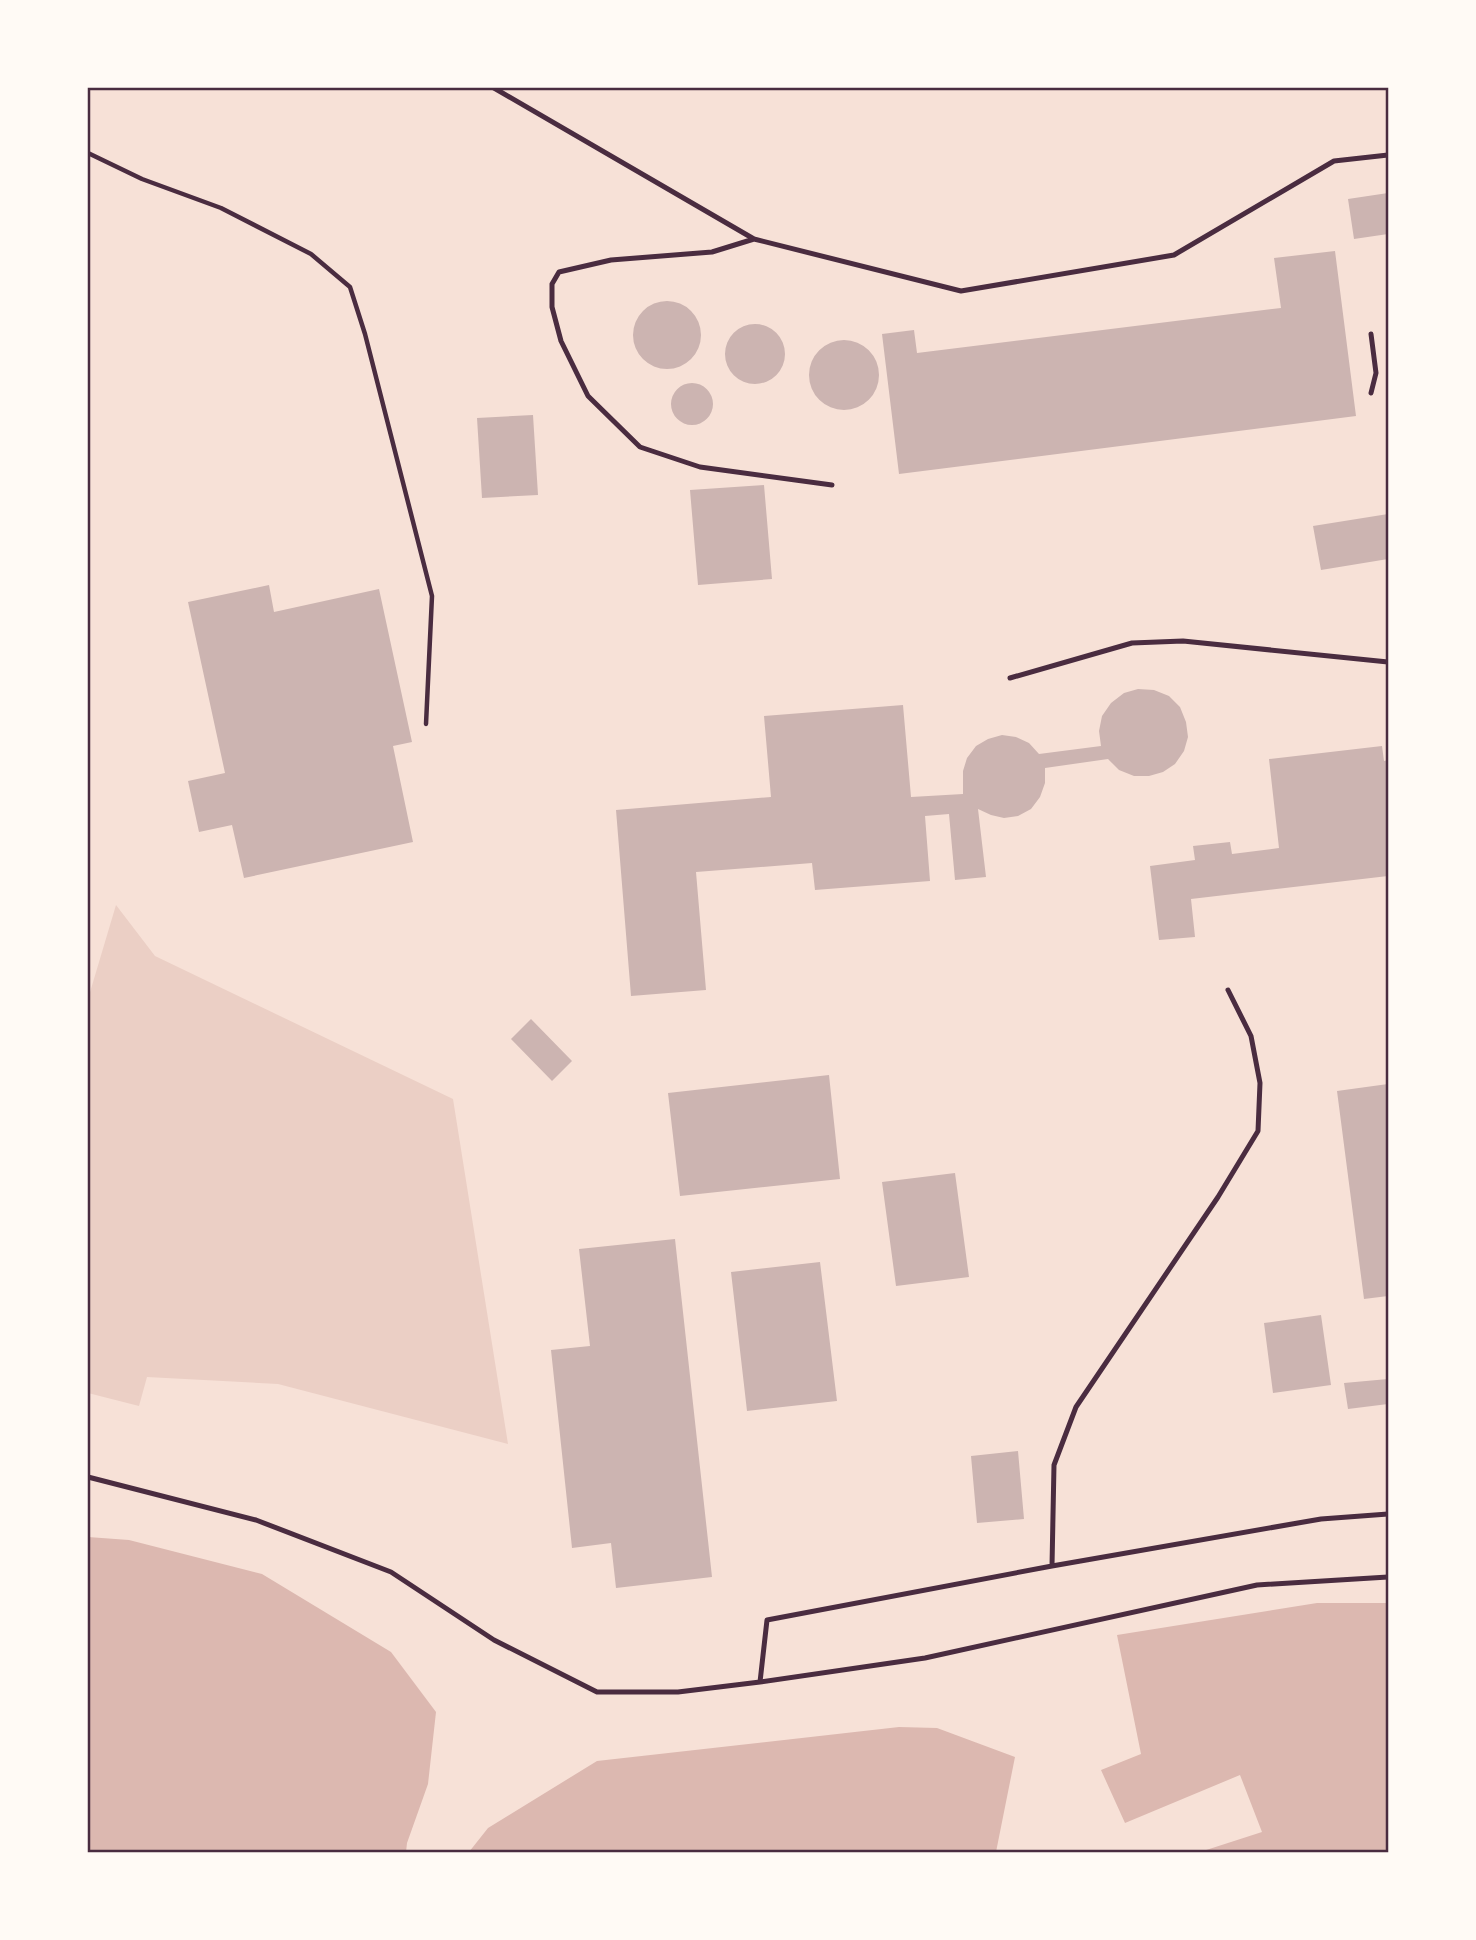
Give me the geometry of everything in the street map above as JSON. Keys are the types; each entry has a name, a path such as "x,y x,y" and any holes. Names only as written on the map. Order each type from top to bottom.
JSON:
{"lane":[{"path":"494,88 754,239 961,290 1174,255 1334,161 1388,155"},
{"path":"754,239 712,251 611,260 559,272 552,284 552,307 561,341 588,396 640,447 700,467 832,485"},
{"path":"1371,334 1376,373 1371,393"},
{"path":"1010,678 1132,643 1183,641 1388,662"},
{"path":"1052,1566 1054,1465 1076,1407 1218,1197 1258,1131 1260,1083 1251,1036 1228,990"},
{"path":"88,1477 256,1520 391,1572 494,1640 597,1692 678,1692 760,1682 925,1658 1257,1585 1388,1577"},
{"path":"760,1682 767,1620 1321,1519 1388,1514"}],"path":[{"path":"88,153 142,179 244,219 311,254 350,287 365,334 432,596 426,724"}],"shaded area":[{"path":"116,905 155,956 453,1099 508,1444 278,1384 147,1377 139,1406 88,1393 88,999"},
{"path":"88,1537 129,1540 262,1574 391,1652 436,1712 428,1784 406,1852 88,1852"},
{"path":"1317,1603 1388,1603 1388,1852 1200,1852 1262,1832 1240,1775 1125,1823 1101,1770 1141,1754 1117,1635"},
{"path":"899,1727 937,1728 1015,1757 996,1852 469,1852 488,1828 597,1761"}],"building":[{"path":"1388,193 1388,234 1354,239 1348,199"},
{"path":"1335,251 1356,416 899,474 882,334 914,330 917,353 1281,308 1274,258"},
{"path":"667,301 680,304 691,311 698,322 701,335 698,348 691,359 680,366 667,369 654,366 643,359 636,348 633,335 636,322 643,311 654,304"},
{"path":"749,324 761,324 780,337 785,354 783,366 772,379 761,384 749,384 730,371 725,360 725,348 738,329"},
{"path":"844,340 869,350 879,375 869,400 844,410 819,400 809,375 819,350"},
{"path":"692,383 707,389 713,404 707,419 692,425 677,419 671,404 677,389"},
{"path":"533,415 538,495 482,498 477,418"},
{"path":"764,485 772,579 698,585 690,490"},
{"path":"1388,514 1388,559 1321,570 1313,526"},
{"path":"269,585 274,612 379,589 412,742 393,746 413,842 244,878 232,825 199,832 188,781 225,773 188,602"},
{"path":"1138,689 1154,690 1169,696 1180,707 1186,722 1188,737 1184,751 1175,764 1163,772 1134,776 1119,770 1108,759 1045,768 1045,783 1040,797 1031,809 1018,816 1004,818 978,809 986,877 955,880 949,814 925,816 930,881 815,890 812,863 696,872 706,990 631,996 616,810 771,797 764,716 903,705 911,797 963,794 963,771 967,758 976,746 1002,735 1029,743 1039,754 1101,746 1099,731 1102,716 1111,703 1124,693"},
{"path":"1382,746 1384,761 1388,760 1388,876 1191,899 1195,937 1159,940 1150,866 1195,860 1193,846 1230,842 1232,854 1279,848 1269,759"},
{"path":"531,1019 572,1061 552,1081 511,1039"},
{"path":"829,1075 840,1179 680,1196 668,1093"},
{"path":"1388,1084 1388,1296 1364,1299 1337,1091"},
{"path":"955,1173 969,1277 896,1286 882,1182"},
{"path":"675,1239 712,1577 616,1588 611,1543 572,1548 551,1350 590,1346 579,1249"},
{"path":"820,1262 837,1401 747,1411 731,1272"},
{"path":"1321,1315 1331,1385 1273,1393 1264,1323"},
{"path":"1388,1379 1388,1404 1348,1409 1344,1383"},
{"path":"1018,1451 1024,1519 977,1523 971,1456"}]}
